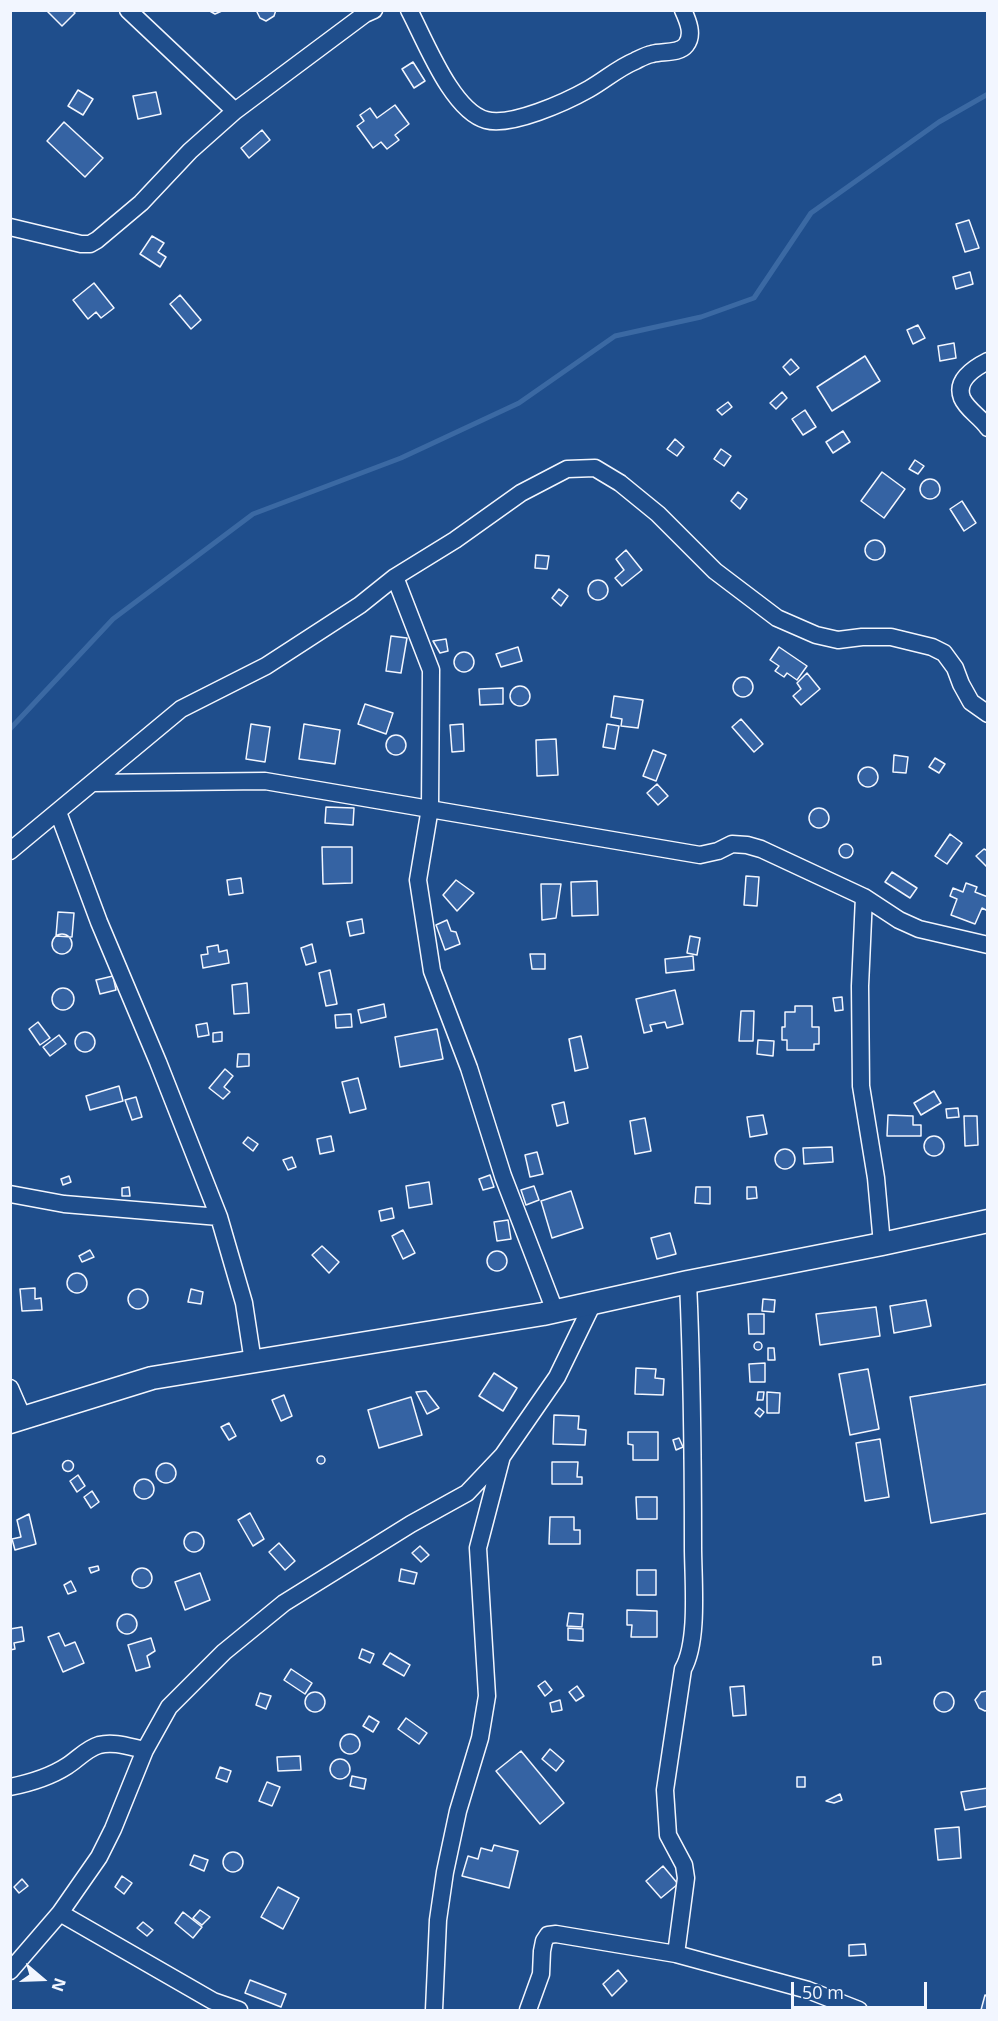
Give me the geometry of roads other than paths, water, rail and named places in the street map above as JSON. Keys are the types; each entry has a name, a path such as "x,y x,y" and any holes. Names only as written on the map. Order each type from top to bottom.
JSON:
{"street":[{"path":"10,227 81,244 90,244 97,240 141,203 190,151 235,111 365,14 374,10"},
{"path":"409,10 455,97 468,111 486,120 508,120 534,114 588,89 623,66 650,54 681,50 688,43 690,33 688,19 683,10"},
{"path":"129,11 235,111"},
{"path":"987,361 965,376 962,386 962,397 987,428"},
{"path":"10,851 181,709 266,666 360,605 395,577 455,540 522,493 567,469 595,468 620,483 658,514 715,571 777,618 816,635 838,640 891,637 932,647 944,653 955,668 960,684 971,702 987,714"},
{"path":"395,577 431,670 430,808 418,880 432,971 470,1068 503,1176 555,1311"},
{"path":"92,783 265,781 700,855 718,851 732,844 747,845 761,849 864,897 899,920 919,928 987,945"},
{"path":"58,812 99,922 219,1216 244,1303 253,1362"},
{"path":"864,897 860,986 861,1086 876,1178 882,1244"},
{"path":"10,1194 64,1204 219,1216"},
{"path":"10,1388 17,1420 153,1378 555,1311 987,1221"},
{"path":"676,1953 686,1878 684,1865 668,1835 665,1790 682,1669 691,1650 692,1374 688,1282"},
{"path":"10,1971 60,1913 99,1857 113,1829 145,1750 170,1707 224,1652 285,1603 411,1524 467,1493 503,1455 557,1377 593,1303"},
{"path":"434,2010 438,1920 444,1872 458,1811 480,1738 487,1696 478,1548 503,1455"},
{"path":"10,1787 34,1782 58,1771 99,1745 117,1744 145,1750"},
{"path":"60,1913 213,2001 238,2010"},
{"path":"528,2010 541,1974 544,1941 551,1934 676,1953 808,1990 858,2010"}],"waterway":[{"path":"10,729 113,619 253,514 401,458 519,403 615,336 701,317 754,298 811,213 939,122 988,94"}]}
